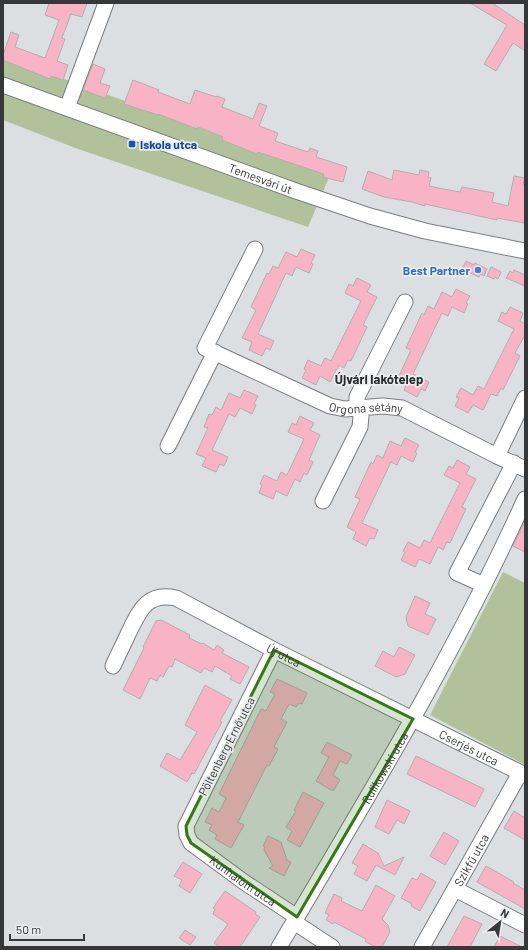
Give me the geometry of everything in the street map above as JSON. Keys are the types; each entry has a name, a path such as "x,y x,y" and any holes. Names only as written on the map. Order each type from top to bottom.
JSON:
{"street":[{"path":"67,108 106,3"},
{"name":"Temesvári út","path":"3,85 296,191 370,216 425,231 525,250"},
{"path":"168,446 255,249"},
{"path":"323,501 360,427 361,416 357,397 405,302"},
{"name":"Orgona sétány","path":"210,350 330,406 345,409 383,406 402,408 520,466"},
{"path":"497,456 525,398"},
{"path":"484,585 458,573 520,466"},
{"name":"Rulikowski utca","path":"279,947 413,719 484,585 523,507"},
{"name":"Új utca","path":"113,666 138,614 148,602 162,596 176,598 274,650 413,719"},
{"name":"Pöltenberg Ernő utca","path":"191,843 187,835 186,826 274,650"},
{"name":"Cserjés utca","path":"413,719 523,774"},
{"name":"Szikfű utca","path":"422,947 523,774"},
{"name":"Kunhalom utca","path":"191,843 332,947"},
{"path":"455,889 525,926"}],"highlighted area":[{"path":"274,650 413,719 297,917 191,843 187,835 186,826"}],"green space":[{"path":"3,57 330,175 308,227 78,149 3,120"},
{"path":"503,572 525,583 525,765 430,715"}],"building":[{"path":"49,3 87,3 82,17 71,14 62,38 65,39 57,61 68,65 63,80 51,76 50,79 3,60 3,55 11,32 19,35 15,47 45,58 59,20 45,15"},
{"path":"470,3 492,3 525,25 525,51 513,43 496,71 484,64 507,25"},
{"path":"93,64 105,69 100,83 110,86 105,98 83,90"},
{"path":"133,80 159,90 158,92 190,104 195,90 216,97 217,96 225,99 222,107 253,119 259,103 267,106 259,126 278,133 275,141 308,152 310,148 318,151 316,157 347,167 343,182 323,177 324,174 258,152 257,154 222,140 223,137 198,127 197,129 158,114 124,104"},
{"path":"394,170 419,175 420,170 429,172 428,177 431,178 429,186 460,192 462,187 494,193 492,202 508,206 514,176 525,178 523,184 525,185 524,223 497,218 497,220 425,204 425,206 384,197 362,189 368,171 392,180"},
{"path":"301,249 315,255 311,263 313,264 309,273 296,267 292,276 286,273 258,334 274,341 270,350 266,348 262,356 249,350 252,342 242,338 256,310 251,307 267,273 269,274 273,266 278,268 286,252 297,257"},
{"path":"466,261 474,265 475,263 487,269 484,276 480,274 479,277 462,269"},
{"path":"491,267 501,272 498,279 487,276"},
{"path":"514,270 525,275 525,286 506,278 510,271 513,273"},
{"path":"357,278 371,285 367,292 377,297 363,325 367,327 351,361 348,360 344,368 339,365 330,382 320,376 316,385 302,378 306,370 304,369 308,360 321,366 325,358 331,361 361,301 345,293 349,284 353,286"},
{"path":"456,289 470,296 466,303 468,304 464,313 452,307 448,316 442,313 413,374 429,382 425,391 421,389 417,397 404,390 407,383 398,378 411,350 406,348 422,313 424,315 428,306 434,309 442,292 452,297"},
{"path":"510,307 523,313 520,321 525,324 525,335 515,353 520,356 503,390 501,388 497,396 491,394 483,410 473,405 468,413 455,406 459,398 456,397 461,388 473,395 478,386 484,389 514,329 498,321 502,312 506,314"},
{"path":"244,390 258,396 254,404 256,405 252,414 240,408 235,417 229,414 212,450 228,457 224,466 220,464 216,472 202,466 206,458 196,454 208,428 204,427 209,414 212,415 216,407 221,410 229,393 240,398"},
{"path":"300,416 314,423 310,430 320,435 309,460 313,462 307,475 304,473 300,482 295,479 287,496 276,491 273,499 259,493 262,485 260,484 264,475 277,481 281,472 287,475 304,439 288,432 292,423 296,425"},
{"path":"405,438 419,445 415,452 417,453 413,462 401,456 397,465 391,462 362,523 378,530 374,539 370,538 366,546 353,539 356,532 347,527 360,499 355,497 371,462 373,464 377,455 383,458 390,441 401,446"},
{"path":"457,460 470,467 466,474 476,479 462,507 466,509 450,543 447,542 443,550 438,547 430,564 419,559 415,567 401,560 405,552 403,551 408,542 420,548 424,540 430,543 460,483 444,475 449,466 453,468"},
{"path":"525,521 525,552 513,546"},
{"path":"415,596 430,603 425,614 436,619 428,635 408,626 406,617"},
{"path":"161,620 190,635 189,638 202,644 203,643 214,650 217,645 224,650 222,653 249,667 240,684 230,679 232,676 215,666 212,672 204,668 201,673 175,659 172,667 169,666 163,677 160,675 157,681 150,678 140,699 123,690 156,621"},
{"path":"399,647 415,655 405,674 396,677 375,666 383,651 394,657"},
{"path":"277,679 307,693 302,704 299,703 296,707 289,704 281,719 287,722 274,747 278,749 269,766 267,765 238,822 244,825 231,848 215,839 217,835 209,830 212,825 205,822 212,808 219,812 226,798 219,794 261,709 266,711 275,694 270,692"},
{"path":"205,685 232,700 194,774 192,773 187,782 160,766 167,753 180,760 197,732 185,725"},
{"path":"327,742 352,755 347,764 340,761 333,775 340,780 334,790 331,790 316,781 329,757 321,753"},
{"path":"416,756 484,789 475,807 407,774"},
{"path":"303,792 324,803 300,847 287,840 292,831 286,827 296,811 294,810"},
{"path":"387,800 410,811 404,824 397,820 389,834 375,827"},
{"path":"514,811 525,818 525,840 504,828"},
{"path":"444,832 459,841 445,865 430,856"},
{"path":"268,836 281,842 287,860 291,862 284,876 269,868 273,866 264,850 265,847 263,846"},
{"path":"363,844 378,853 384,866 404,857 395,875 376,865 367,881 354,874 358,866 352,863"},
{"path":"183,862 202,874 190,893 179,886 182,880 174,876"},
{"path":"486,866 525,890 525,909 477,882"},
{"path":"421,873 436,882 420,911 411,906 412,904 401,898 412,878 417,880"},
{"path":"376,885 395,896 382,919 388,925 390,932 382,947 375,947 365,941 366,939 334,922 333,924 326,920 329,915 325,913 334,894 342,898 341,901 362,911"},
{"path":"225,891 256,912 255,914 260,917 240,947 220,947 214,943 228,924 213,914 215,909 213,908"},
{"path":"464,916 482,924 470,947 447,947"},
{"path":"185,930 196,937 190,945 179,938"},
{"path":"500,936 522,947 494,947"}],"place":[{"name":"Iskola utca","path":"132,144"},
{"name":"Best Partner","path":"478,270"}],"district":[{"name":"Újvári lakótelep","path":"379,379"}]}
